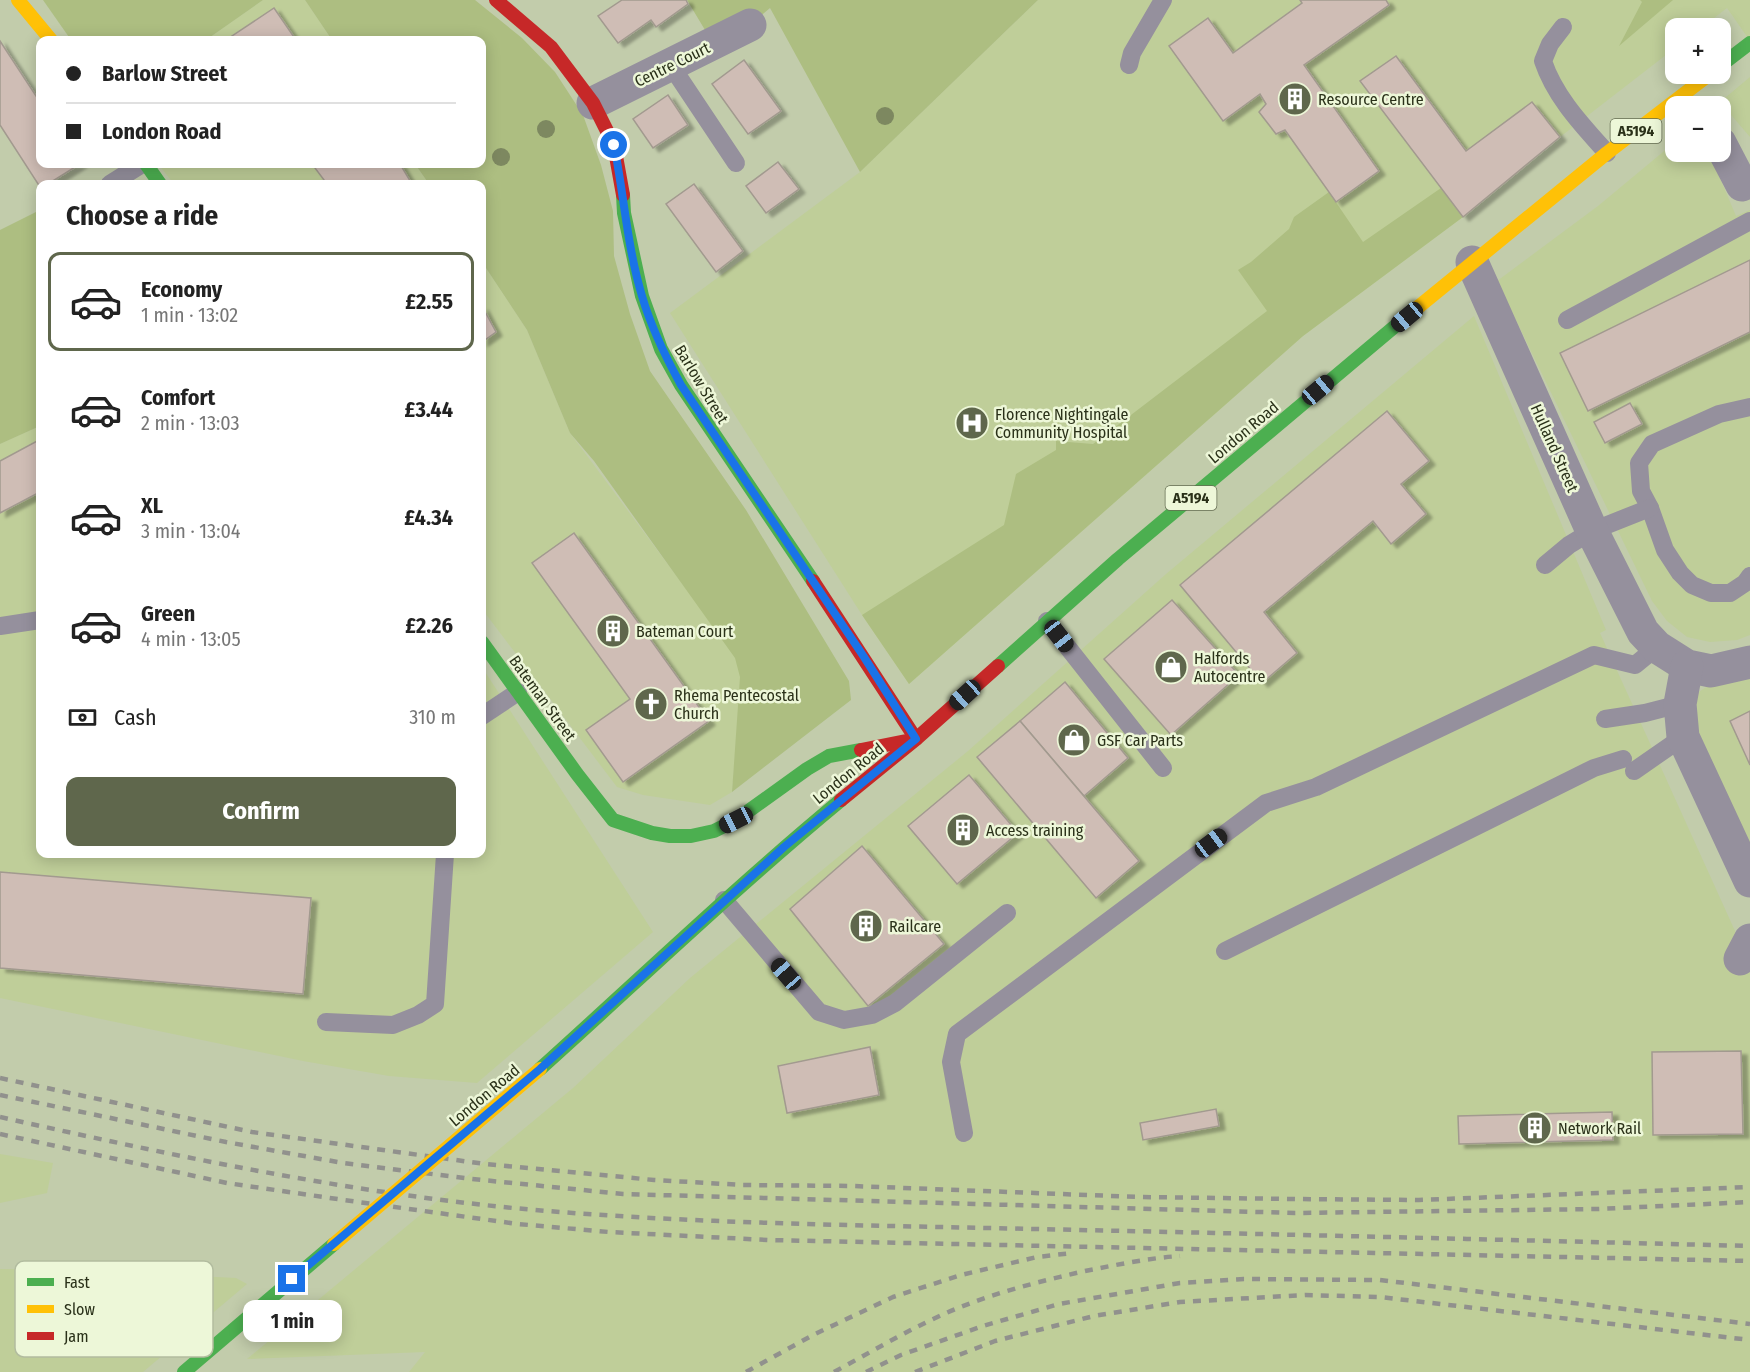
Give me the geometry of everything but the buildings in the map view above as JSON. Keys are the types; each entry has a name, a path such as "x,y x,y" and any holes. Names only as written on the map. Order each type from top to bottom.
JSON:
{"main road":[{"path":"18,0 48,36"},
{"name":"Barlow Street","path":"496,0 551,47 593,103 614,145 633,258 642,296 662,349 681,385 864,657 916,739"},
{"path":"1731,58 1750,43"},
{"name":"London Road","path":"213,1347 540,1069 625,993 723,900 916,739 1136,544 1472,262 1607,153 1701,89"},
{"path":"147,168 157,180"},
{"name":"Bateman Street","path":"486,647 613,820 635,829 661,835 691,836 714,831 736,820 830,756 916,739"},
{"name":"London Road","path":"184,1372 202,1357"}],"street":[{"name":"Centre Court","path":"593,103 750,25"},
{"path":"1730,162 1742,185"},
{"name":"Hulland Street","path":"1472,262 1592,531 1650,640"},
{"path":"1650,640 1687,666 1711,671 1750,662"},
{"path":"1687,666 1680,704 1683,737 1750,881"}],"lane":[{"path":"1129,65 1132,53 1163,0"},
{"path":"1563,27 1550,44 1543,61 1550,80 1564,102 1607,153"},
{"path":"670,64 736,163"},
{"path":"117,180 137,168"},
{"path":"1567,320 1750,220"},
{"path":"1750,407 1719,414 1652,444 1639,463 1641,491 1650,508 1665,550 1680,573 1692,585 1711,593 1730,593 1745,583 1750,576"},
{"path":"1545,565 1569,545 1592,531 1650,508"},
{"path":"0,626 36,621"},
{"path":"1047,621 1163,768"},
{"path":"964,1132 951,1062 957,1034 1266,802 1316,787 1594,654 1635,665 1650,640"},
{"path":"486,713 519,692"},
{"path":"1605,719 1645,713 1680,704"},
{"path":"1225,951 1594,768 1629,765 1683,737"},
{"path":"326,1022 393,1025 418,1015 435,1004 445,858"},
{"path":"723,900 819,1012 844,1020 872,1015 895,1003 1006,913"}],"shaded area":[{"path":"43,0 263,0 212,36 68,36"},
{"path":"263,0 305,0 329,36 212,36"},
{"path":"305,0 475,0 522,38 555,72 583,115 601,165 613,211 614,256 630,314 650,371 746,510 849,681 851,700 732,792 740,677 735,658 594,461 570,433 527,330 486,268 486,180 426,180 418,168 486,168 486,36 329,36"},
{"path":"687,0 1038,0 860,172 770,8 750,25 711,40"},
{"name":"Florence Nightingale Community Hospital","path":"1038,0 1750,0 1750,41 1727,8 1714,18 1665,18 1665,56 1560,137 1463,217 1303,336 909,684 862,615 670,313 860,172"},
{"path":"1640,0 1673,0 1619,46 1642,2"},
{"path":"1750,77 1750,137 1731,115 1731,96 1727,96"},
{"path":"1665,150 1665,162 1713,162 1736,216 1750,210 1750,635 1737,640 1710,642 1687,637 1667,621 1652,601 1497,281 1598,206"},
{"path":"161,168 418,168 426,180 171,180"},
{"path":"1441,188 1463,217 1303,336 909,684 862,615 1004,525 1016,474 1056,450 1056,441 1093,444 1267,311 1238,270 1251,262 1289,229 1294,217 1329,192 1363,242"},
{"path":"36,212 36,428 0,444 0,230"},
{"path":"486,268 527,330 570,433 742,664 732,792 710,805 643,795 617,787 486,614"},
{"path":"1474,316 1606,630 1600,633 1750,964 1750,1372 409,1372 425,1352 247,1359 573,1088 690,978 968,751 1166,574"},
{"path":"36,428 36,858 486,858 486,673 653,932 477,1083 389,1076 303,1061 0,998 0,444"},
{"path":"1750,659 1750,858 1680,704"},
{"path":"0,1154 53,1163 47,1193 0,1203"},
{"path":"0,1269 15,1269 15,1357 161,1357 143,1372 0,1372"},
{"path":"213,1277 236,1278 247,1284 213,1313"}],"railway":[{"path":"0,1078 252,1132 485,1164 654,1180 743,1185 853,1186 1139,1197 1419,1200 1750,1187"},
{"path":"0,1095 226,1142 343,1163 623,1194 1295,1213 1597,1209 1750,1202"},
{"path":"0,1117 191,1158 319,1182 448,1201 578,1213 774,1223 1750,1246"},
{"path":"0,1134 227,1183 518,1224 609,1232 768,1240 1750,1261"},
{"path":"746,1372 813,1335 893,1297 961,1275 1037,1257 1072,1253"},
{"path":"834,1372 930,1321 996,1295 1085,1271 1180,1256"},
{"path":"866,1372 901,1355 983,1326 1059,1304 1180,1283 1244,1279 1380,1280 1750,1324"},
{"path":"915,1372 995,1341 1094,1316 1180,1302 1305,1295 1380,1297 1750,1340"}],"traffic: fast":[{"path":"1731,58 1750,43"},
{"path":"149,168 157,180"},
{"path":"623,195 624,213 642,296 661,349 681,385 813,581"},
{"path":"998,666 1118,559 1406,317"},
{"path":"486,648 613,820 652,833 691,836 714,831 736,820 829,756 861,750"},
{"path":"540,1069 726,899 841,800"},
{"path":"213,1347 334,1244"},
{"path":"184,1372 202,1357"}],"traffic: slow":[{"path":"18,0 48,36"},
{"path":"1406,317 1607,153 1697,84"},
{"path":"334,1244 540,1069"}],"traffic: jam":[{"path":"496,0 551,47 593,103 614,145 623,195"},
{"path":"813,581 916,739 861,750"},
{"path":"841,800 916,739 998,666"}],"place":[{"name":"Resource Centre","path":"1295,99"},
{"name":"Florence Nightingale Community Hospital","path":"972,423"},
{"name":"Bateman Court","path":"613,631"},
{"name":"Halfords Autocentre","path":"1171,667"},
{"name":"Rhema Pentecostal Church","path":"651,704"},
{"name":"GSF Car Parts","path":"1074,740"},
{"name":"Access training","path":"963,830"},
{"name":"Railcare","path":"866,926"},
{"name":"Network Rail","path":"1535,1128"}],"route":[{"path":"292,1279 540,1069 625,993 723,900 784,847 916,739 864,657 681,385 662,349 642,296 633,258 614,145"}]}
